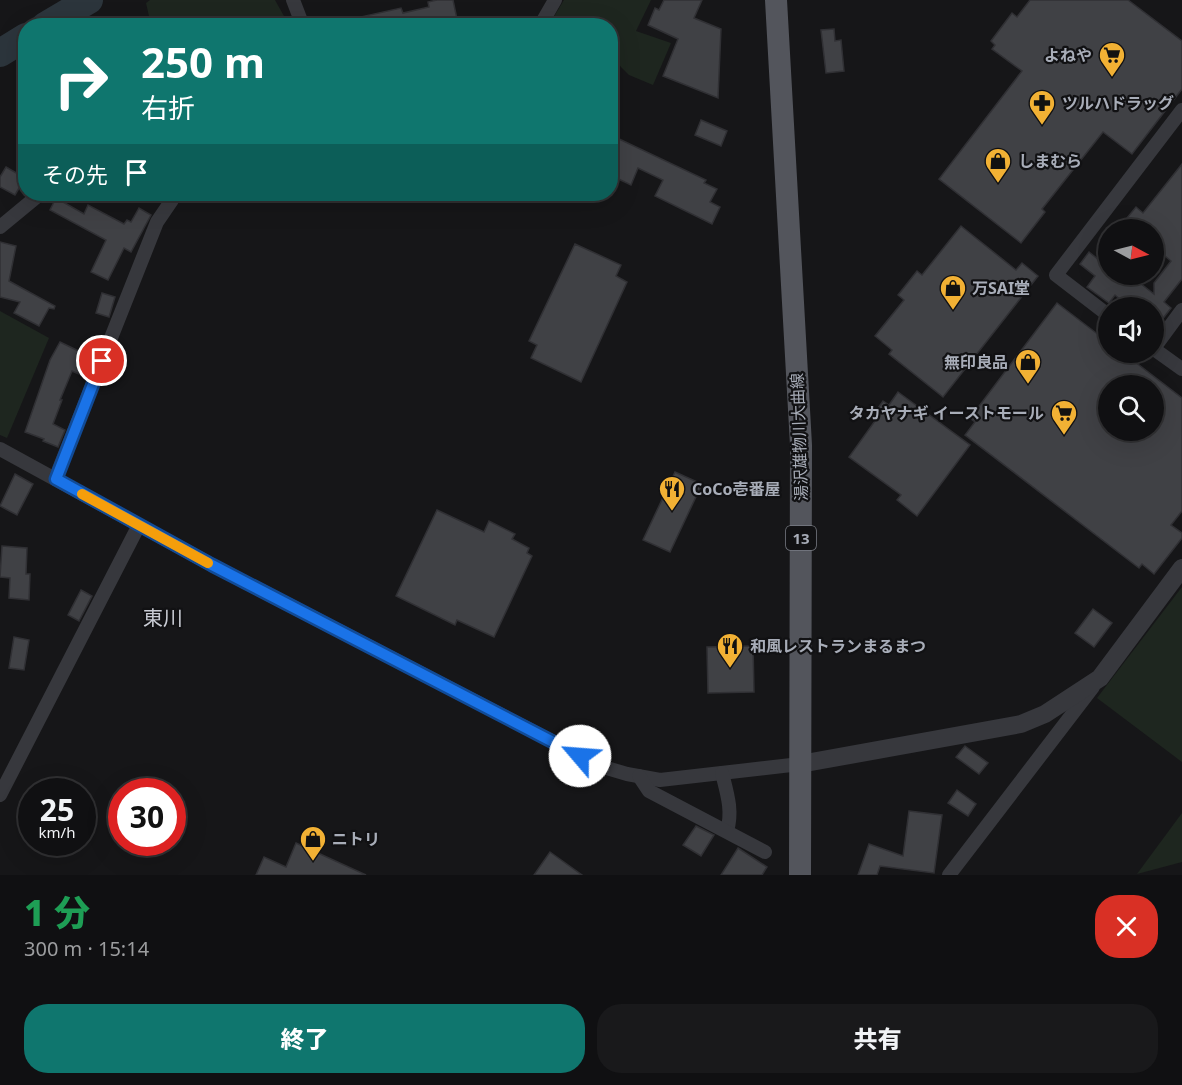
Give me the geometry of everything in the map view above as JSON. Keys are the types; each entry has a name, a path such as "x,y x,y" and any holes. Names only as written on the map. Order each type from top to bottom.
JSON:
{"main road":[{"name":"湯沢雄物川大曲線","path":"776,0 801,445 800,875"}],"street":[{"path":"293,0 300,18"},
{"path":"545,18 555,0"},
{"path":"1098,307 1056,275 1182,110"},
{"path":"0,227 32,201"},
{"path":"56,479 158,222 171,201"},
{"path":"1164,335 1182,310"},
{"path":"1164,356 1182,369"},
{"path":"0,449 212,565 600,766 639,776 660,780 800,764 1021,724 1045,714 1100,678"},
{"path":"0,795 139,525"},
{"path":"949,875 1182,568"},
{"path":"722,773 731,819 727,831"},
{"path":"639,776 649,791 765,852"}],"shaded area":[{"path":"150,0 275,0 285,18 149,18 146,3"},
{"path":"564,0 651,0 636,31 671,43 653,85 629,75 618,62 618,18 553,18"},
{"path":"0,311 49,338 7,438 0,435"},
{"path":"1182,587 1182,762 1097,698"},
{"path":"1182,813 1182,862 1137,874"}],"building":[{"path":"453,0 457,18 356,18 401,8 403,13 429,7 428,2"},
{"path":"664,0 702,0 694,18 721,29 718,98 663,76 678,39 648,25 655,8 659,10"},
{"path":"1030,0 1128,0 1182,41 1182,89 1132,154 1103,132 1042,209 1045,212 1021,243 939,179 1022,71 992,49 995,45 991,41 1012,13 1017,17"},
{"path":"834,29 835,41 841,40 844,71 826,73 821,30"},
{"path":"701,120 727,131 721,146 695,135"},
{"path":"618,138 706,180 704,183 717,189 710,202 720,207 712,224 655,196 663,180 638,168 631,185 618,179"},
{"path":"1182,164 1182,279 1164,302 1164,297 1117,297 1115,295 1101,297 1087,287 1095,276 1080,264 1089,252 1098,259 1098,285 1142,285 1154,294 1154,285 1164,285 1164,270 1171,261 1164,255 1164,219 1126,219 1136,207 1143,213"},
{"path":"6,167 18,174 18,190 15,195 0,187 0,177"},
{"path":"54,201 61,201 84,214 88,205 124,224 127,220 131,222 139,208 151,215 131,252 124,248 108,280 91,272 106,240 50,210"},
{"path":"961,226 1016,270 1022,263 1038,276 943,397 889,354 892,350 875,336 904,300 898,295 917,271 922,275"},
{"path":"0,242 16,246 9,281 55,306 54,309 49,308 39,326 14,313 20,302 0,297"},
{"path":"575,244 621,265 616,276 627,282 581,382 531,358 537,345 529,341"},
{"path":"102,293 115,297 109,317 96,313"},
{"path":"1164,302 1171,308 1164,317"},
{"name":"タカヤナギ イーストモール","path":"1057,303 1098,334 1098,363 1136,363 1152,375 1098,375 1098,441 1164,441 1164,384 1182,398 1182,511 1171,525 1182,533 1182,538 1154,574 1142,564 1139,568 965,435 975,422 970,418"},
{"path":"60,342 93,358 86,377 72,371 60,400 62,400 53,424 65,430 58,447 25,432 50,360"},
{"path":"898,392 970,445 917,516 897,500 901,495 849,457 875,421 871,418 883,401 889,405"},
{"name":"CoCo壱番屋","path":"675,472 702,484 670,552 643,540"},
{"path":"15,474 33,484 17,515 0,506"},
{"path":"437,510 484,532 489,521 515,534 512,539 529,548 527,553 532,556 494,637 457,620 455,625 396,596"},
{"path":"2,546 27,548 26,574 30,574 29,600 9,598 10,578 0,577"},
{"path":"81,590 92,596 79,621 68,615"},
{"path":"1093,609 1112,623 1094,647 1075,633"},
{"path":"14,637 29,640 24,670 9,668"},
{"name":"和風レストランまるまつ","path":"753,646 754,692 708,693 707,647"},
{"path":"965,746 988,763 979,774 956,757"},
{"path":"957,790 976,804 968,816 948,803"},
{"path":"909,811 942,815 934,873 880,866 877,875 858,875 869,844 903,856"},
{"path":"696,826 714,835 701,856 683,845"},
{"name":"ニトリ","path":"296,843 366,875 256,875 264,857 286,867"},
{"path":"738,848 767,867 762,875 721,875"},
{"path":"550,852 582,875 534,875"}],"waterway":[{"path":"59,18 89,0"},
{"path":"0,53 18,42"}],"slow traffic":[{"path":"82,494 208,563"}],"place":[{"name":"よねや","path":"1112,78"},
{"name":"ツルハドラッグ","path":"1042,126"},
{"name":"しまむら","path":"998,184"},
{"name":"万SAI堂","path":"953,311"},
{"name":"無印良品","path":"1028,385"},
{"name":"タカヤナギ イーストモール","path":"1064,436"},
{"name":"CoCo壱番屋","path":"672,512"},
{"name":"和風レストランまるまつ","path":"730,669"},
{"name":"ニトリ","path":"313,862"}],"district":[{"name":"東川","path":"163,617"}],"route":[{"path":"102,361 56,479 212,565 580,756"}]}
